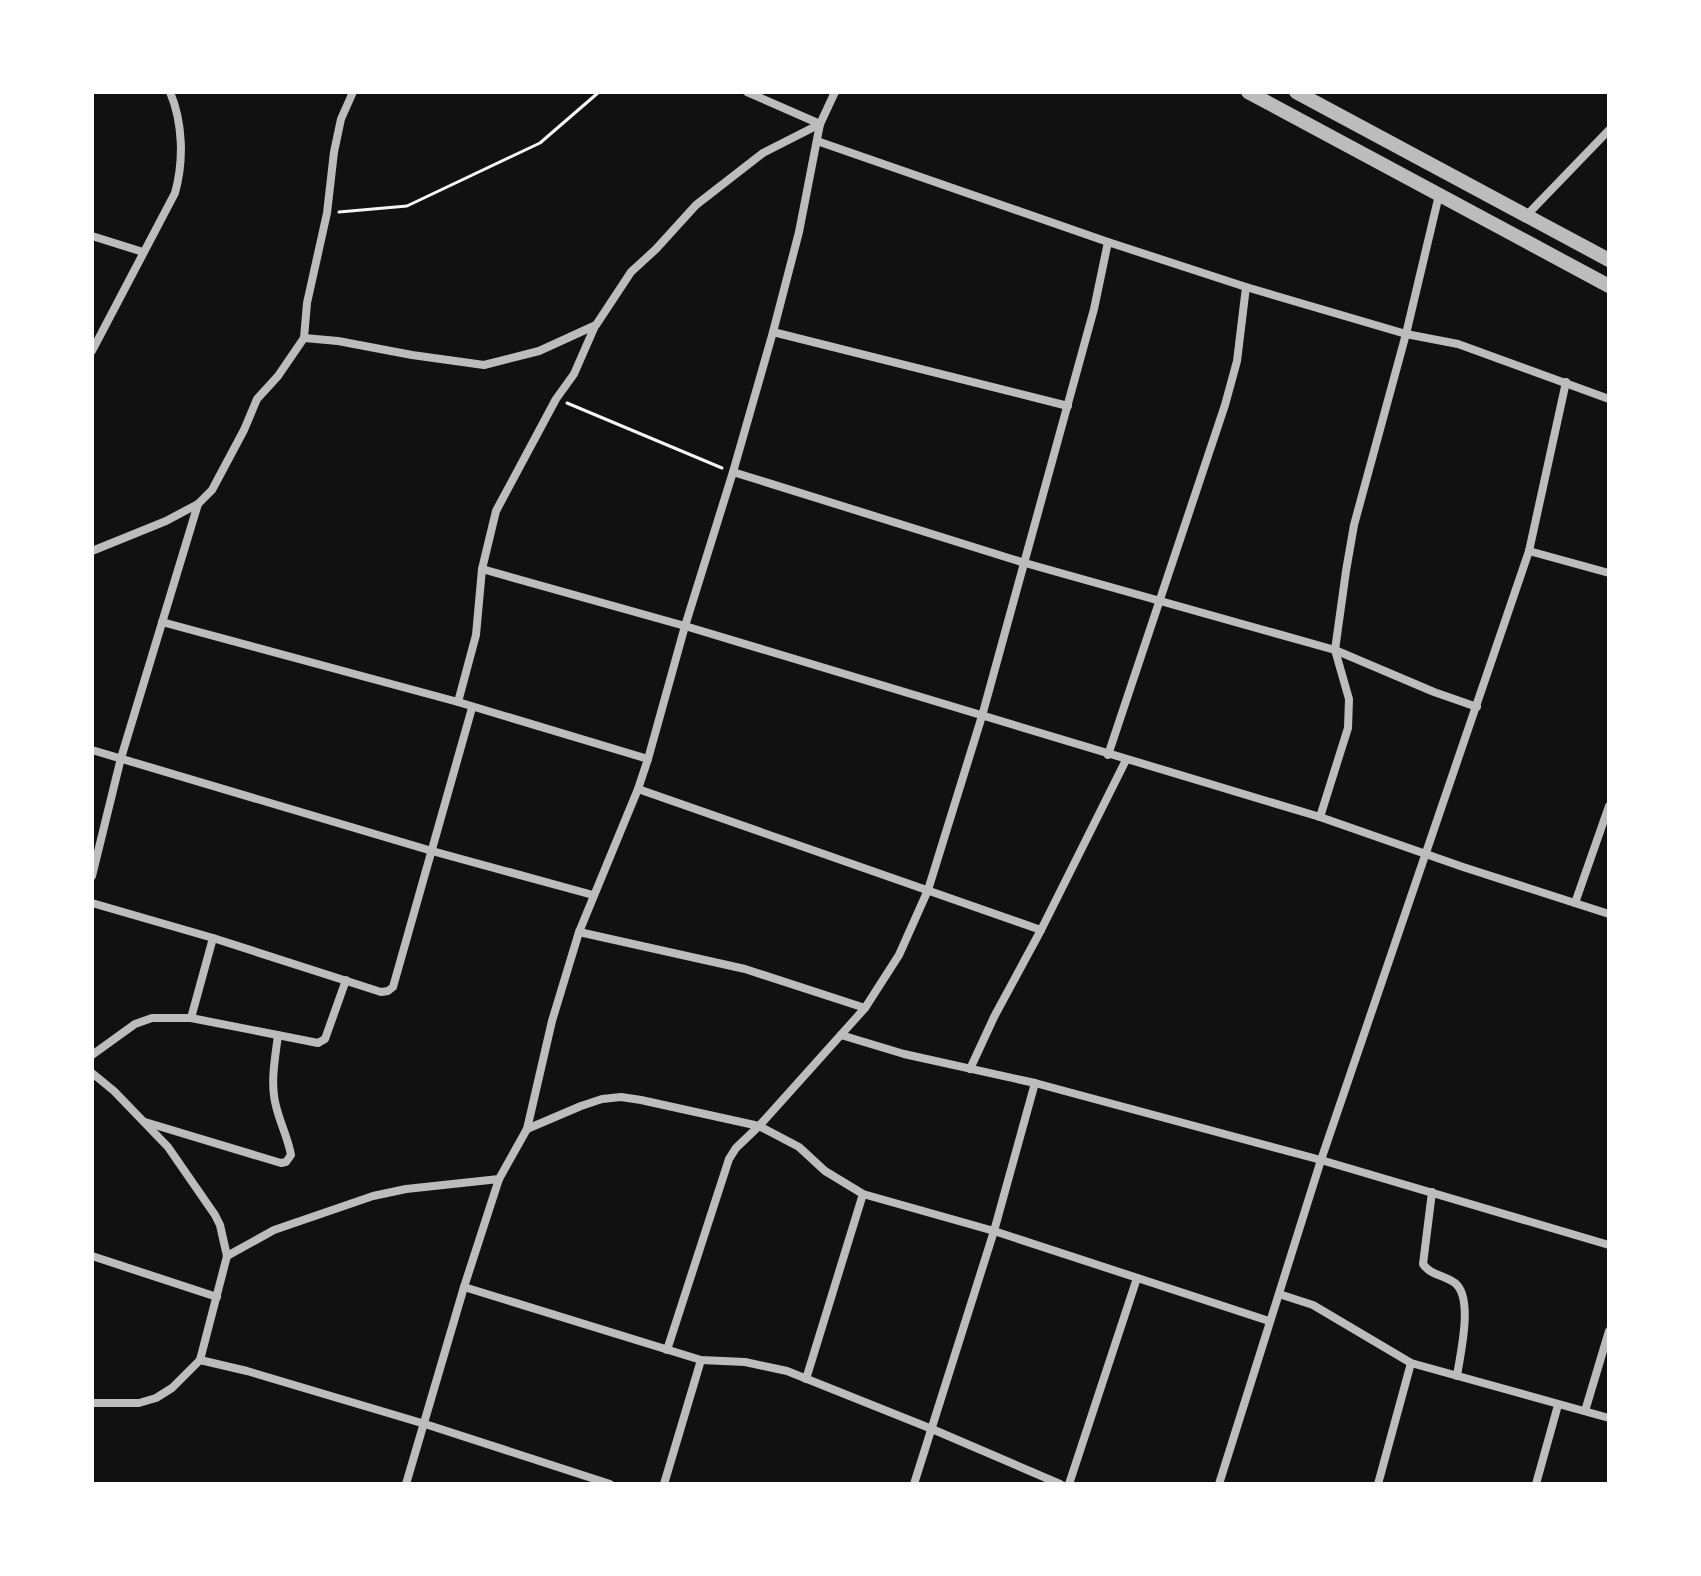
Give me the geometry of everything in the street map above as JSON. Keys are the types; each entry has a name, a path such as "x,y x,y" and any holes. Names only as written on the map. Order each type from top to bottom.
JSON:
{"street":[{"path":"92,351 175,193 180,176 179,134 170,92"},
{"path":"92,551 166,521 198,504 212,490 257,399 278,376 304,338 307,303 327,213 334,152 341,119 353,92"},
{"path":"747,92 820,124"},
{"path":"406,1484 499,1179 527,1129 552,1021 579,932 648,759 773,332 799,232 820,124 835,92"},
{"path":"1248,92 1609,286"},
{"path":"1296,92 1322,99 1603,257 1586,273"},
{"path":"458,702 476,635 482,569 496,511 556,399 574,374 596,325 631,272 696,205 763,153 820,124"},
{"path":"1526,216 1609,130"},
{"path":"817,141 1246,287 1406,334 1458,344 1609,399"},
{"path":"1320,817 1348,728 1349,699 1335,650 1354,525 1406,334 1439,195"},
{"path":"92,236 143,252"},
{"path":"667,1350 724,1170 736,1148 865,1008 899,955 928,890 1025,563 1094,309 1108,242"},
{"path":"1108,755 1225,405 1237,361 1246,287"},
{"path":"304,338 484,365 539,351 596,325"},
{"path":"773,332 1068,406"},
{"path":"1219,1484 1321,1160 1529,551 1566,382"},
{"path":"733,472 1025,563 1335,650 1477,707"},
{"path":"92,876 121,758 198,504"},
{"path":"1529,551 1609,573"},
{"path":"482,569 685,626 1320,817 1609,914"},
{"path":"162,622 458,702 648,759"},
{"path":"92,903 381,992 388,991 393,987 472,708"},
{"path":"92,750 432,851 593,895"},
{"path":"970,1069 1126,760"},
{"path":"638,789 1041,930"},
{"path":"1575,903 1609,806"},
{"path":"579,932 745,969 865,1008"},
{"path":"191,1018 213,938"},
{"path":"92,1055 135,1024 152,1018 191,1018 318,1043 325,1039 346,980"},
{"path":"144,1122 286,1162 291,1155 288,1137 273,1092 278,1035"},
{"path":"841,1035 904,1054 1035,1083 1321,1160 1609,1245"},
{"path":"92,1073 114,1091 168,1147 215,1215 227,1256 200,1360 172,1388 156,1398 139,1403 92,1403"},
{"path":"914,1484 994,1231 1035,1083"},
{"path":"527,1129 581,1106 621,1097 759,1126 799,1147 825,1171 863,1194 994,1231 1269,1321"},
{"path":"227,1256 274,1230 373,1196 406,1189 499,1179"},
{"path":"1432,1192 1423,1264 1430,1272 1456,1284 1459,1289 1465,1315 1457,1376"},
{"path":"806,1379 863,1194"},
{"path":"92,1256 217,1297"},
{"path":"1069,1484 1137,1278"},
{"path":"464,1287 701,1360 768,1366 932,1429 1060,1484"},
{"path":"1279,1294 1313,1305 1411,1363 1609,1418"},
{"path":"1585,1411 1609,1331"},
{"path":"200,1360 425,1424 610,1484"},
{"path":"664,1484 701,1360"},
{"path":"1378,1484 1411,1363"},
{"path":"1536,1484 1558,1405"}],"path":[{"path":"327,213 407,206 540,143 599,92"},
{"path":"556,399 733,472"}]}
